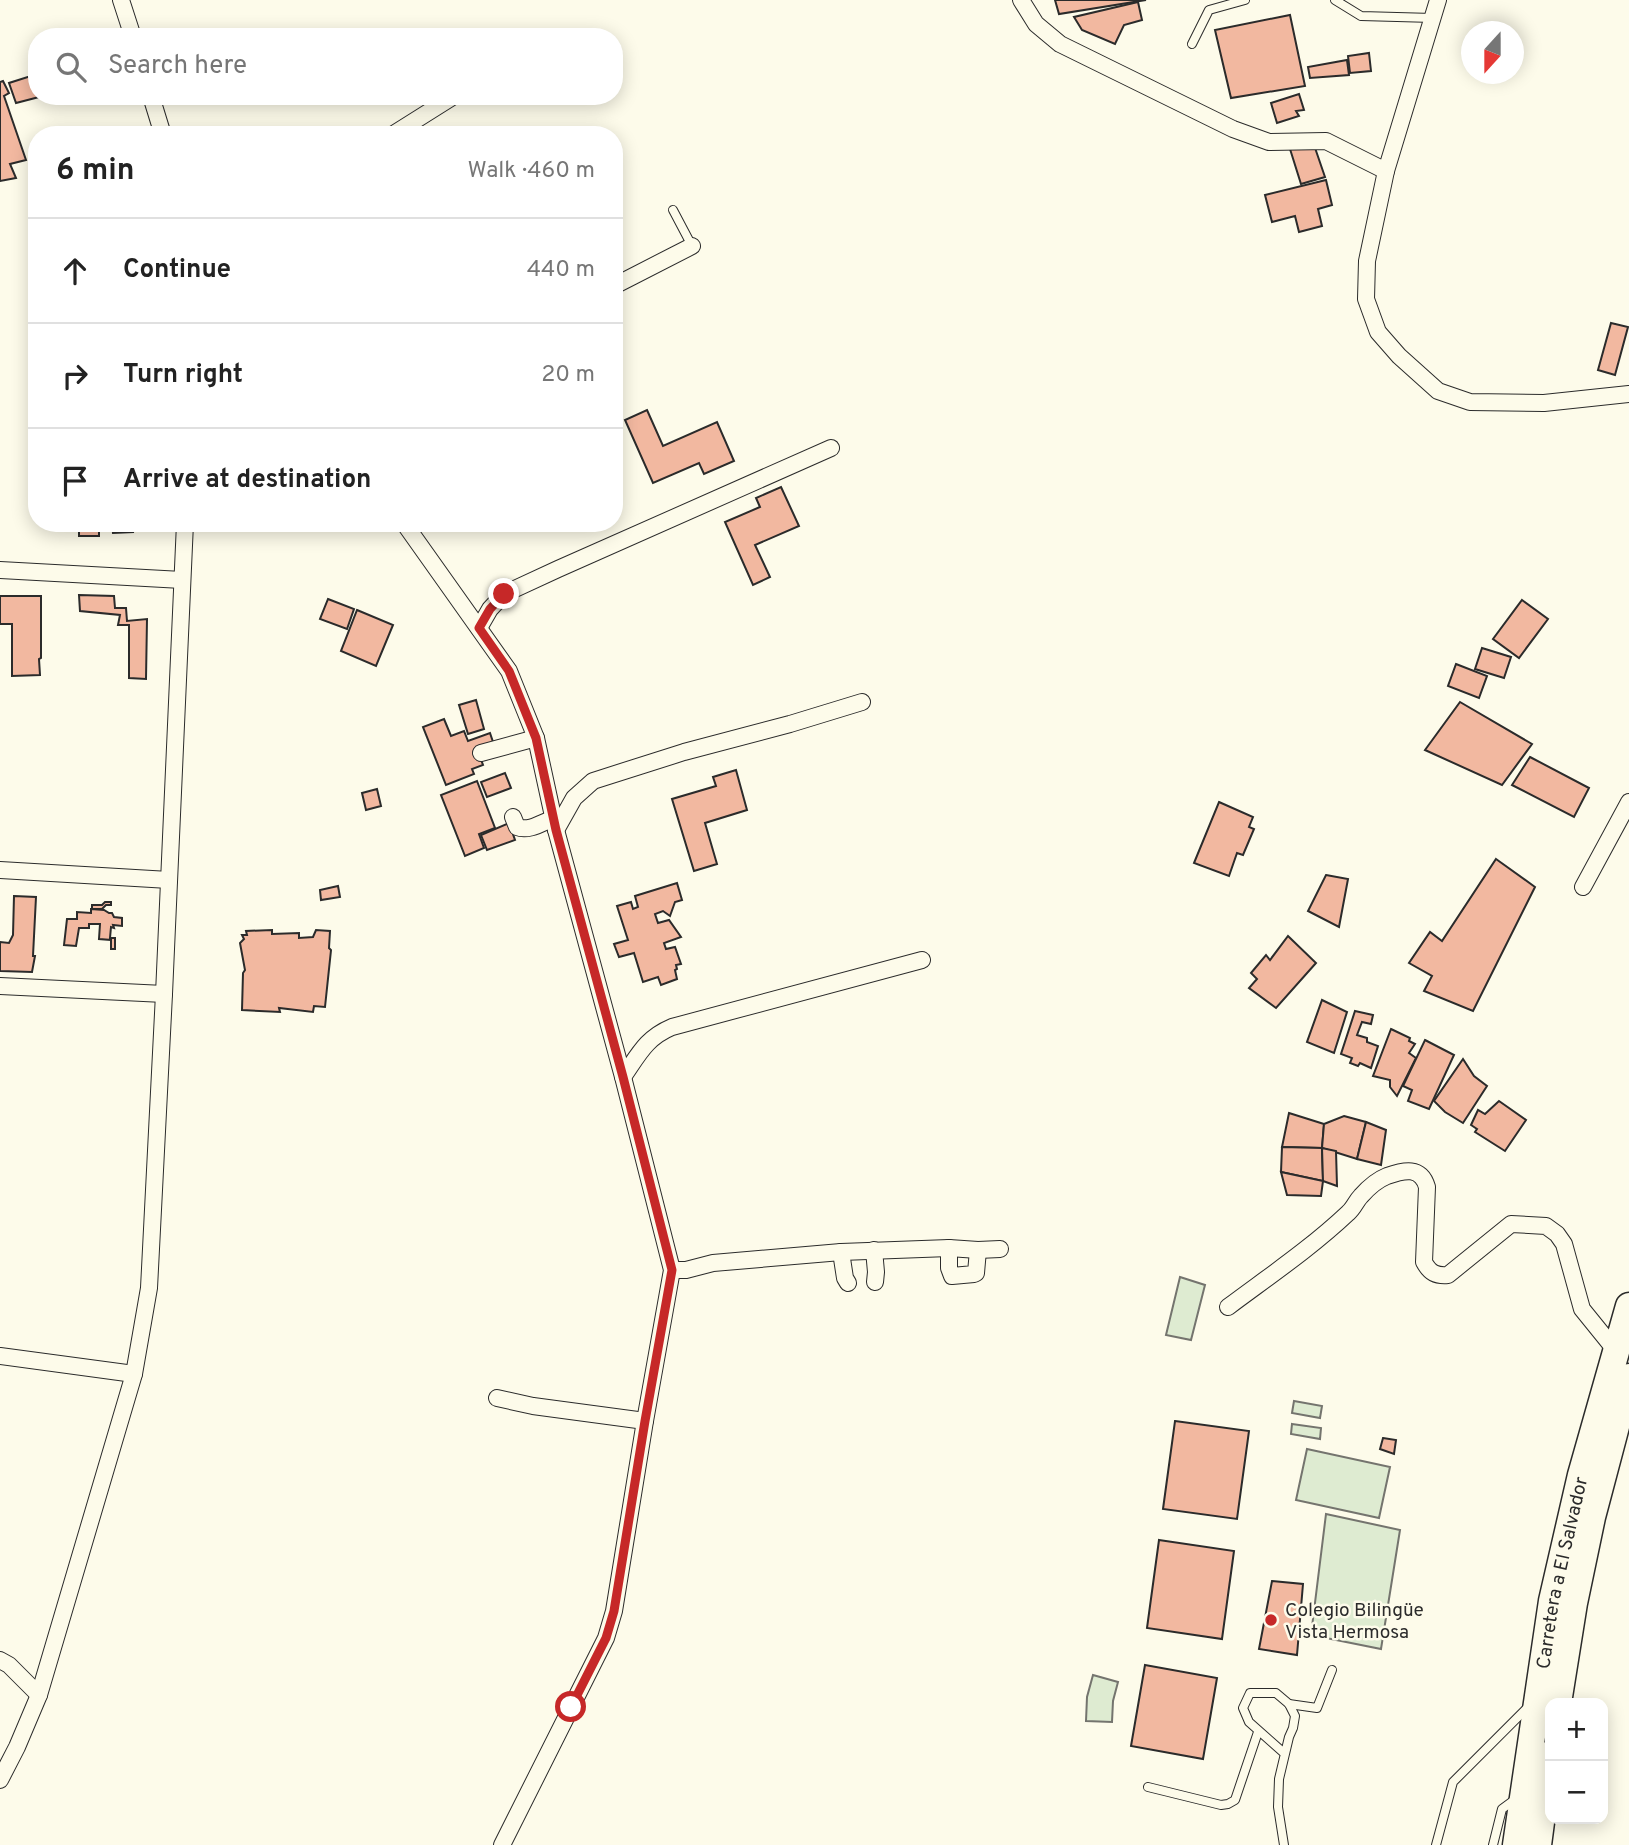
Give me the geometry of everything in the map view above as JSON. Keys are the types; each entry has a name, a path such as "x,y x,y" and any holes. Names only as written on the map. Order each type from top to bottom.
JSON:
{"highway":[{"name":"Carretera a El Salvador","path":"1548,1698 1552,1601 1598,1413 1629,1306"},
{"name":"Carretera a El Salvador","path":"1549,1698 1574,1603 1591,1517 1629,1377"},
{"name":"Carretera a El Salvador","path":"1516,1845 1523,1795 1545,1711"},
{"path":"1538,1845 1549,1761"}],"street":[{"path":"121,0 130,28"},
{"path":"1021,0 1036,24 1060,44 1233,129 1269,142 1326,141 1385,171"},
{"path":"1438,0 1385,171 1367,261 1366,299 1378,332 1399,356 1438,391 1470,402 1545,403 1629,394"},
{"path":"154,105 160,126"},
{"path":"406,126 440,105"},
{"path":"623,281 692,246"},
{"path":"479,628 490,609 504,594 831,449"},
{"path":"0,1780 39,1695 134,1374 149,1288 185,532"},
{"path":"410,532 509,671 536,738 555,824 672,1270 614,1611 606,1638 502,1845"},
{"path":"0,570 182,580"},
{"path":"513,817 517,827 522,829 555,824 574,798 593,781 684,752 862,702"},
{"path":"481,753 536,738"},
{"path":"1583,887 1629,802"},
{"path":"0,870 169,880"},
{"path":"623,1077 645,1045 657,1033 672,1027 922,960"},
{"path":"0,986 164,994"},
{"path":"1227,1307 1292,1260 1351,1211 1373,1184 1386,1177 1411,1171 1419,1173 1427,1187 1424,1262 1428,1269 1434,1274 1448,1275 1511,1224 1546,1226 1557,1234 1564,1244 1582,1309 1616,1352"},
{"path":"948,1248 952,1276 974,1274 978,1250"},
{"path":"672,1270 686,1270 713,1263 841,1252 1000,1249"},
{"path":"874,1250 877,1272 875,1282"},
{"path":"841,1252 848,1283"},
{"path":"0,1356 134,1374"},
{"path":"497,1398 533,1406 645,1421"},
{"path":"580,1430 581,1413"},
{"path":"0,1660 9,1665 39,1695"}],"lane":[{"path":"1192,44 1209,10 1245,0"},
{"path":"1335,0 1361,16 1433,18"},
{"path":"673,210 692,246"},
{"path":"1289,1704 1317,1708 1332,1670"},
{"path":"1284,1753 1249,1723 1243,1708 1250,1693 1276,1693 1289,1704 1295,1716 1279,1779 1278,1807 1284,1845"},
{"path":"1436,1845 1453,1782 1545,1703"},
{"path":"1148,1787 1221,1805 1228,1804 1235,1800 1258,1732"},
{"path":"1493,1845 1502,1809 1523,1795"}],"green space":[{"path":"1180,1277 1205,1285 1191,1340 1166,1335"},
{"path":"1294,1401 1322,1406 1320,1418 1292,1413"},
{"path":"1292,1424 1321,1428 1320,1439 1291,1434"},
{"path":"1307,1449 1390,1467 1379,1518 1296,1500"},
{"path":"1326,1514 1400,1530 1381,1649 1311,1635"},
{"path":"1093,1675 1118,1682 1113,1701 1112,1722 1086,1721 1087,1697"}],"building":[{"path":"1055,0 1146,0 1059,14"},
{"path":"1138,2 1142,20 1124,25 1115,44 1082,30 1074,17"},
{"path":"1290,15 1305,86 1231,98 1215,30"},
{"path":"1369,53 1371,71 1350,73 1348,56"},
{"path":"1347,60 1349,75 1310,78 1308,67"},
{"path":"28,77 28,100 16,103 9,83"},
{"path":"3,81 9,93 4,96 26,160 10,164 16,178 0,181 0,82"},
{"path":"1299,94 1304,110 1296,111 1299,116 1277,123 1271,103"},
{"path":"1313,142 1325,177 1301,184 1290,149"},
{"path":"1326,180 1332,205 1318,209 1322,226 1299,232 1295,216 1272,222 1265,195"},
{"path":"1611,323 1628,327 1615,375 1598,370"},
{"path":"647,410 663,446 717,422 734,461 704,474 699,463 653,483 625,420"},
{"path":"781,487 799,526 755,545 770,577 753,585 725,522 760,507 756,498"},
{"path":"79,532 99,532 99,536 79,536"},
{"path":"79,595 114,596 115,608 126,608 127,621 147,619 146,679 129,678 129,625 118,625 120,615 80,611"},
{"path":"0,596 41,596 40,675 12,676 12,624 0,624"},
{"path":"328,599 354,609 347,629 320,619"},
{"path":"1522,600 1548,619 1519,658 1493,639"},
{"path":"357,610 393,625 376,666 341,651"},
{"path":"1482,648 1511,657 1504,678 1475,669"},
{"path":"1456,664 1487,676 1479,698 1448,686"},
{"path":"476,700 484,729 468,734 459,705"},
{"path":"1460,702 1532,744 1502,785 1425,750"},
{"path":"444,719 451,736 464,731 468,741 490,733 494,745 478,751 483,765 472,769 474,774 446,785 423,727"},
{"path":"1530,757 1589,788 1574,817 1512,785"},
{"path":"736,770 747,810 705,823 717,864 694,871 672,799 716,786 713,777"},
{"path":"505,773 511,788 487,797 481,782"},
{"path":"477,781 495,828 479,834 484,848 465,856 441,795"},
{"path":"377,789 381,806 366,810 362,793"},
{"path":"1219,802 1253,817 1249,827 1254,829 1243,855 1237,853 1229,876 1194,863"},
{"path":"509,823 515,840 487,850 481,835"},
{"path":"1496,859 1535,887 1473,1011 1424,991 1432,976 1409,963 1430,932 1442,941"},
{"path":"1326,875 1348,879 1339,927 1308,911"},
{"path":"677,883 682,900 675,902 670,916 663,911 655,914 658,923 669,920 681,937 664,943 666,949 675,947 681,964 676,965 677,979 661,985 658,977 643,982 634,953 619,957 614,944 628,940 617,906 631,902 633,909 638,907 635,896"},
{"path":"338,886 340,897 321,900 320,890"},
{"path":"14,896 36,897 35,956 32,972 0,971 0,942 9,943 13,935"},
{"path":"111,902 111,905 92,909 92,905 102,905"},
{"path":"91,909 104,910 112,913 114,917 122,918 122,926 111,927 110,938 115,938 115,949 111,949 111,940 99,939 100,924 79,928 76,946 64,945 67,919 77,919 77,912 91,913"},
{"path":"272,930 272,934 299,933 299,938 313,937 316,930 330,931 331,950 325,1007 314,1006 313,1012 279,1008 280,1012 242,1010 245,970 240,943 244,939 242,935 247,935 246,931"},
{"path":"1288,936 1316,963 1276,1008 1249,988 1257,979 1251,973 1266,955 1270,960"},
{"path":"1322,1000 1347,1012 1334,1053 1307,1042"},
{"path":"1355,1011 1373,1015 1371,1024 1362,1022 1357,1035 1378,1046 1371,1068 1360,1063 1358,1066 1350,1063 1352,1058 1341,1054"},
{"path":"1391,1029 1410,1038 1409,1041 1415,1044 1409,1053 1416,1058 1397,1096 1390,1087 1390,1080 1373,1076"},
{"path":"1425,1040 1454,1055 1429,1109 1408,1101 1412,1090 1403,1086"},
{"path":"1463,1059 1474,1076 1487,1086 1463,1123 1445,1112 1434,1101"},
{"path":"1499,1101 1526,1120 1505,1151 1475,1132 1477,1129 1471,1125 1478,1110 1485,1114"},
{"path":"1289,1113 1324,1124 1322,1148 1282,1147"},
{"path":"1344,1116 1366,1122 1357,1159 1322,1148 1324,1124"},
{"path":"1366,1122 1386,1130 1381,1165 1357,1159"},
{"path":"1282,1147 1322,1148 1323,1181 1281,1172"},
{"path":"1322,1148 1336,1151 1337,1186 1323,1181"},
{"path":"1281,1172 1323,1181 1321,1196 1287,1195"},
{"path":"1175,1421 1249,1431 1237,1519 1163,1509"},
{"path":"1383,1438 1396,1440 1394,1454 1380,1449"},
{"path":"1159,1540 1234,1551 1222,1639 1147,1628"},
{"path":"1272,1581 1303,1584 1297,1655 1259,1649"},
{"path":"1145,1665 1217,1678 1203,1759 1131,1746"}],"place":[{"name":"Colegio Bilingüe Vista Hermosa","path":"1271,1620"}],"route":[{"path":"504,594 490,609 479,628 509,671 536,738 556,830 672,1270 614,1611 606,1638 571,1707"}]}
